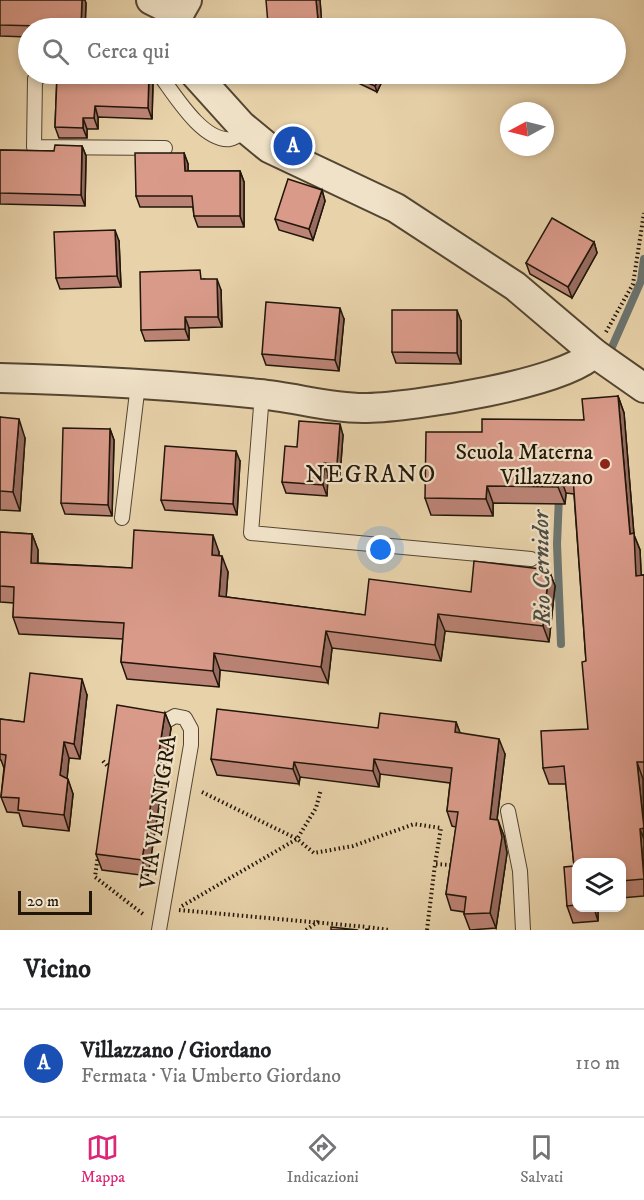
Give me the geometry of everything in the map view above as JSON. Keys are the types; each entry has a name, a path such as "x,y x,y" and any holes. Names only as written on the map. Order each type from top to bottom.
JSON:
{"street":[{"path":"151,0 180,14"},
{"path":"204,84 247,130 269,148 396,208 515,286 594,353 644,388"},
{"path":"0,378 138,384 262,394 366,408 456,397 541,379 585,362 594,353"}],"lane":[{"path":"35,84 34,147 165,148"},
{"path":"167,84 196,122 219,136 230,139 247,130"},
{"path":"122,518 138,384"},
{"path":"262,394 251,533 531,559"},
{"name":"VIA VALNIGRA","path":"160,929 185,783 191,729 185,718 175,716 168,720"},
{"path":"508,811 520,871 523,930"}],"path":[{"path":"594,353 633,284 644,213"},
{"path":"103,761 109,766 108,777"},
{"path":"185,783 297,839 314,853 352,846 414,824 441,828 427,930"},
{"path":"321,789 315,808 297,839 176,910 320,921 389,930"},
{"path":"99,844 95,877 160,929"},
{"path":"435,864 451,865"},
{"path":"306,930 320,921"}],"building":[{"path":"0,0 82,0 81,18 18,18 18,25 0,25"},
{"path":"266,0 316,0 318,18 268,18"},
{"path":"57,84 149,84 148,108 95,106 94,118 83,118 83,128 55,127"},
{"path":"55,145 82,146 81,195 0,193 0,150 54,151"},
{"path":"135,153 184,153 185,171 240,171 240,216 194,216 192,196 136,196"},
{"path":"288,179 322,190 309,229 275,219"},
{"path":"552,218 594,242 568,287 526,263"},
{"path":"115,230 117,276 56,278 54,232"},
{"path":"200,270 201,279 217,279 218,317 185,317 185,329 141,330 140,272"},
{"path":"266,302 340,308 335,360 262,354"},
{"path":"392,310 457,310 457,353 392,352"},
{"path":"618,396 630,534 634,533 636,576 644,575 644,762 637,762 644,828 640,829 644,879 626,881 626,858 573,858 564,766 543,768 541,731 588,729 582,662 586,661 573,477 560,476 558,487 487,486 486,499 425,498 426,432 482,432 482,419 584,420 582,399"},
{"path":"0,417 19,419 13,492 0,491"},
{"path":"299,421 340,424 337,464 324,463 323,485 282,482 285,446 297,447"},
{"path":"63,428 110,429 108,505 61,503"},
{"path":"165,446 236,451 233,504 161,500"},
{"path":"134,530 213,535 212,555 222,556 219,596 365,615 369,579 471,592 474,561 549,570 543,626 438,614 435,645 326,631 321,667 214,653 213,671 121,662 124,623 13,617 14,587 0,586 0,532 32,534 31,563 132,568"},
{"path":"30,673 82,679 74,744 64,742 60,775 68,779 64,815 18,810 19,798 1,797 6,755 0,754 0,719 24,722"},
{"path":"117,705 165,713 142,860 96,854"},
{"path":"217,709 378,728 380,713 456,722 455,732 499,739 490,819 498,820 502,837 490,913 464,914 466,897 446,894 458,812 447,811 452,768 374,759 373,771 294,762 293,769 211,759"},
{"path":"572,866 572,905 567,906 564,867"},
{"path":"331,927 358,930 331,930"}],"waterway":[{"name":"Rio Cernidor","path":"612,347 641,281 644,259"},
{"name":"Rio Cernidor","path":"559,496 557,544 561,644"}],"place":[{"name":"Villazzano / Giordano","path":"293,146"},
{"name":"Scuola Materna Villazzano","path":"605,464"}],"district":[{"name":"NEGRANO","path":"371,474"}]}
